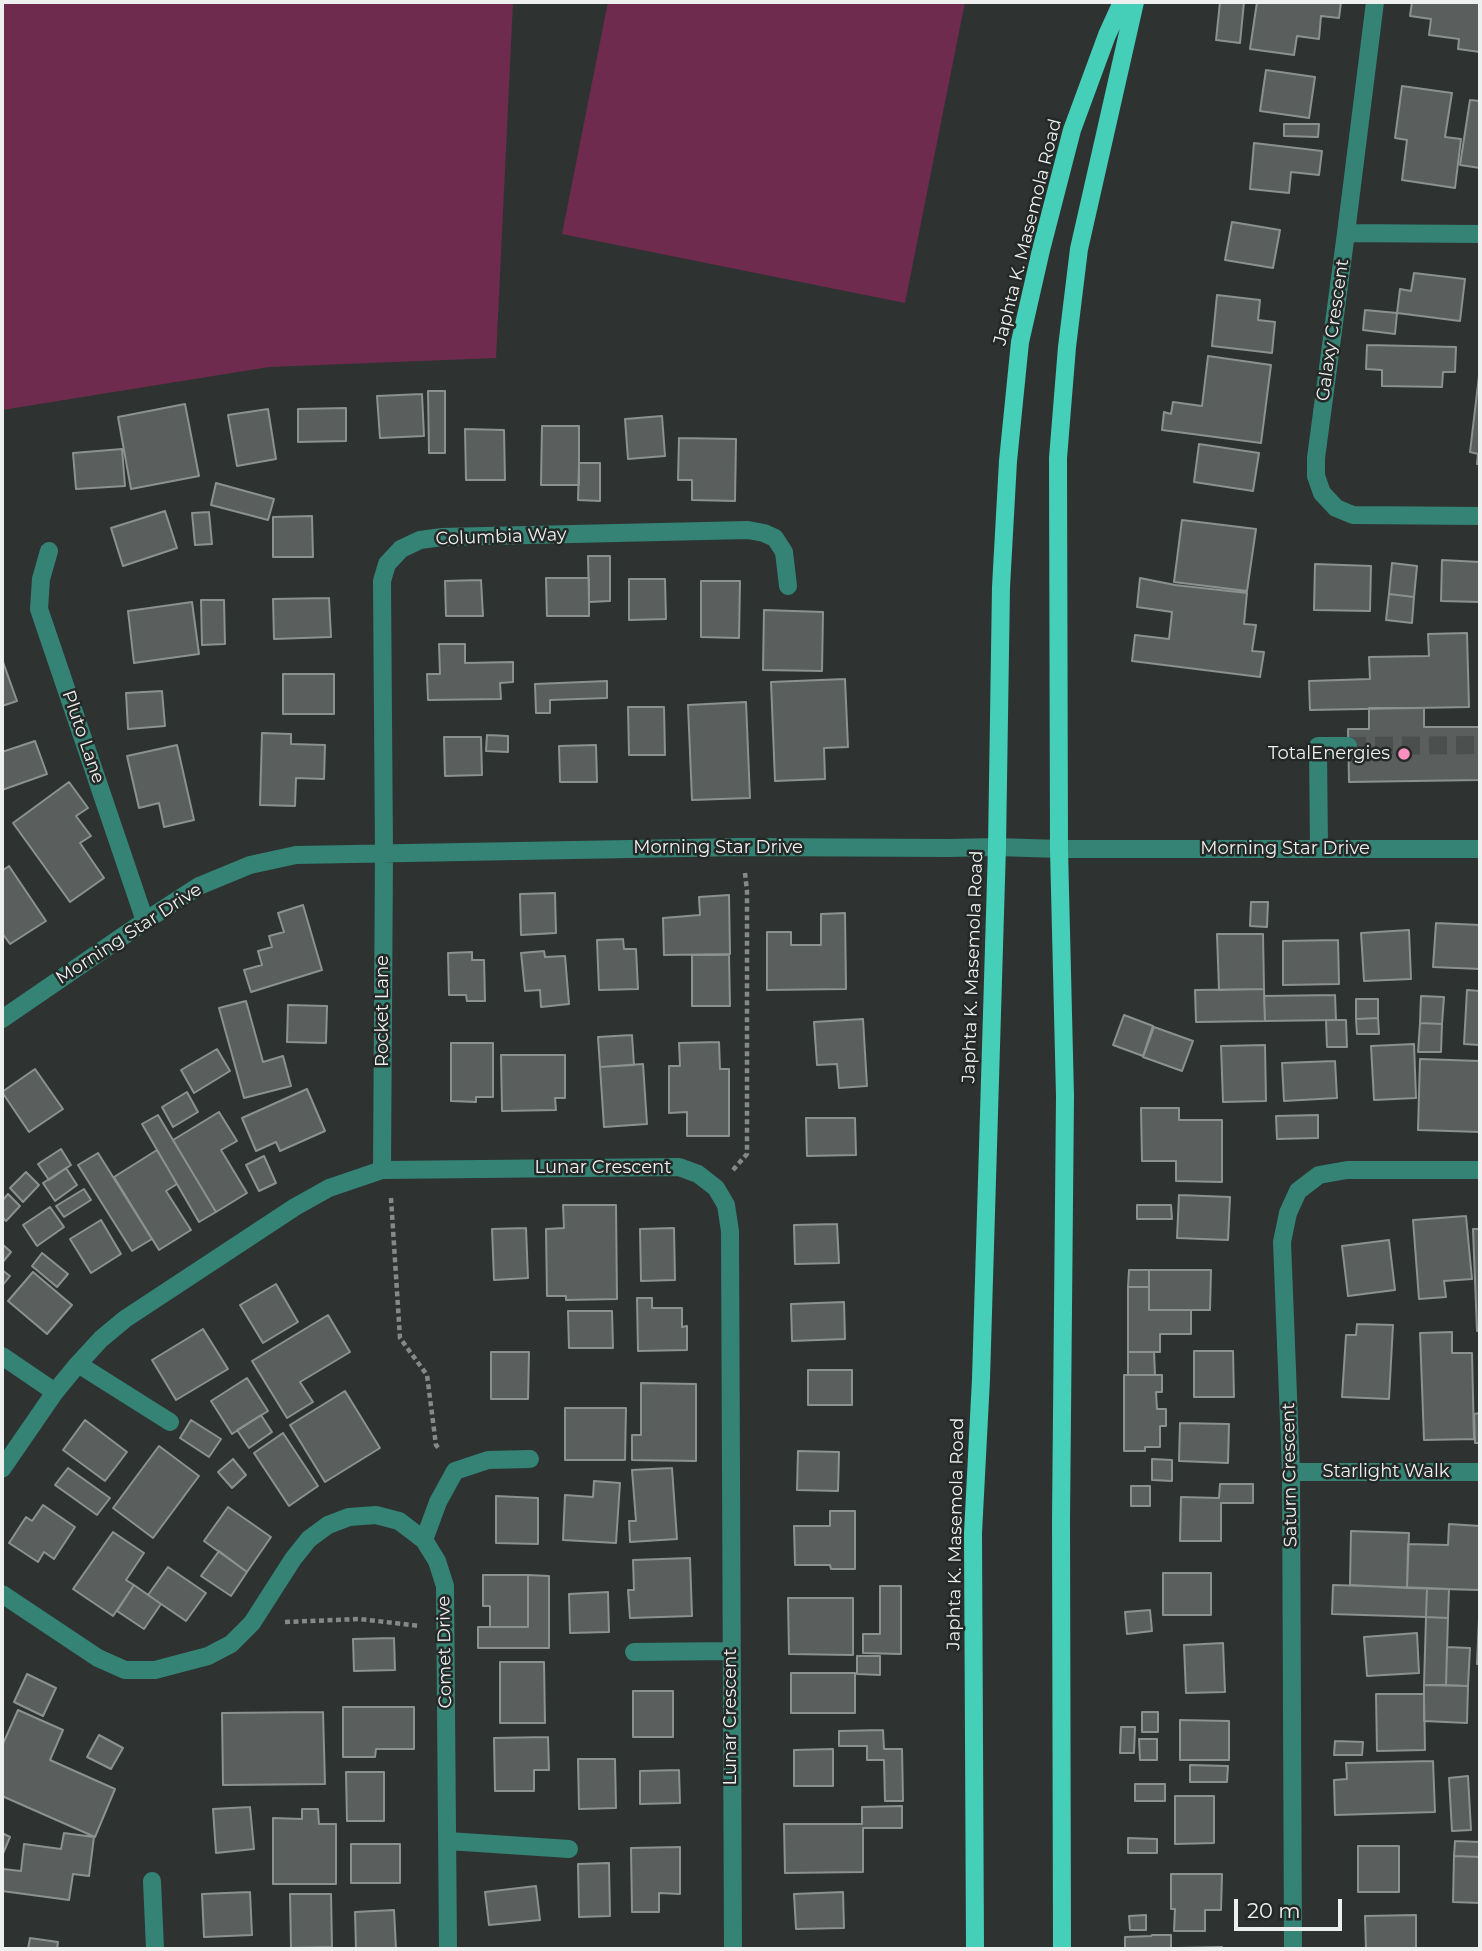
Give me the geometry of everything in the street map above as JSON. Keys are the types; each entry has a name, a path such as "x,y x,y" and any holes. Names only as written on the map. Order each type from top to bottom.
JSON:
{"main road":[{"name":"Japhta K. Masemola Road","path":"975,1949 973,1533 982,1366 997,847 1001,587 1008,461 1020,342 1041,250 1072,130 1122,2"},
{"path":"1062,1949 1061,1520 1065,1096 1059,849 1058,458 1067,347 1079,249 1135,2"}],"street":[{"name":"Galaxy Crescent","path":"1374,2 1316,458 1316,476 1322,493 1336,508 1353,515 1480,516"},
{"path":"1346,233 1480,234"},
{"name":"Columbia Way","path":"384,853 382,580 387,564 401,549 420,540 442,537 748,530 775,538 784,552 788,586"},
{"name":"Pluto Lane","path":"49,551 41,579 39,608 145,921"},
{"path":"1319,849 1318,746 1348,746"},
{"name":"Morning Star Drive","path":"2,1019 199,887 250,865 296,855 741,847 1480,849"},
{"name":"Rocket Lane","path":"382,1170 384,853"},
{"name":"Lunar Crescent","path":"2,1469 55,1392 101,1339 125,1320 295,1207 329,1188 382,1170 679,1167 698,1174 716,1188 726,1205 730,1231 733,1949"},
{"name":"Saturn Crescent","path":"1293,1949 1291,1472 1282,1242 1288,1213 1298,1191 1319,1175 1347,1170 1480,1170"},
{"path":"2,1356 55,1392"},
{"path":"78,1364 170,1422"},
{"path":"424,1540 438,1502 455,1471 488,1460 530,1460"},
{"name":"Starlight Walk","path":"1291,1472 1480,1472"},
{"name":"Comet Drive","path":"2,1594 98,1658 125,1671 155,1670 208,1657 232,1644 252,1623 309,1539 328,1525 349,1517 376,1516 399,1521 424,1540 437,1561 445,1586 448,1949"},
{"path":"634,1652 731,1651"},
{"path":"448,1841 569,1849"},
{"path":"152,1881 155,1949"}],"path":[{"path":"716,1188 747,1154 747,891 741,847"},
{"path":"392,1199 400,1338 427,1375 436,1445"},
{"path":"252,1623 360,1619 445,1629"}],"shaded area":[{"path":"2,2 513,2 496,358 269,367 2,410"},
{"path":"608,2 965,2 905,303 562,234"}],"building":[{"path":"1220,2 1244,2 1240,43 1216,40"},
{"path":"1257,2 1341,2 1339,18 1321,16 1319,39 1297,36 1294,55 1250,49"},
{"path":"1412,2 1480,2 1480,52 1458,49 1459,39 1429,35 1431,19 1410,16"},
{"path":"1266,70 1315,77 1309,118 1260,111"},
{"path":"1402,86 1452,93 1445,137 1461,139 1455,188 1402,180 1407,140 1395,138"},
{"path":"1470,100 1480,101 1480,168 1460,165"},
{"path":"1284,124 1319,124 1318,137 1284,136"},
{"path":"1254,143 1322,151 1319,175 1291,172 1289,193 1250,189"},
{"path":"1232,222 1280,230 1273,268 1225,260"},
{"path":"1414,273 1465,279 1460,321 1397,313 1400,289 1411,291"},
{"path":"1217,295 1260,300 1258,320 1275,322 1272,353 1212,346"},
{"path":"1365,310 1397,313 1395,334 1363,330"},
{"path":"1367,345 1456,347 1455,372 1443,372 1442,387 1382,386 1382,370 1366,369"},
{"path":"1208,356 1271,365 1261,443 1162,430 1164,412 1171,414 1173,402 1202,406"},
{"path":"1479,376 1480,464 1477,464 1478,454 1470,452"},
{"path":"428,391 445,391 445,453 429,453"},
{"path":"422,394 424,436 380,438 377,396"},
{"path":"185,404 199,476 131,489 118,417"},
{"path":"346,408 346,441 298,442 298,409"},
{"path":"268,409 276,459 237,466 228,415"},
{"path":"662,416 665,456 628,459 625,419"},
{"path":"542,426 579,426 579,485 541,485"},
{"path":"465,429 504,430 505,480 466,480"},
{"path":"679,438 736,439 735,501 692,500 692,480 678,480"},
{"path":"1199,444 1259,453 1253,491 1194,482"},
{"path":"122,449 125,486 76,489 73,453"},
{"path":"579,463 600,463 600,501 578,500"},
{"path":"216,483 274,499 268,520 211,505"},
{"path":"165,511 177,548 123,566 111,528"},
{"path":"209,512 212,544 195,545 192,513"},
{"path":"312,516 313,557 273,557 273,517"},
{"path":"1182,520 1256,529 1247,591 1174,582"},
{"path":"588,556 610,556 610,601 589,602"},
{"path":"1442,560 1480,562 1480,602 1441,601"},
{"path":"1392,563 1417,566 1414,597 1389,594"},
{"path":"1315,564 1371,566 1370,611 1314,610"},
{"path":"546,578 589,578 589,616 547,616"},
{"path":"1140,578 1247,593 1244,624 1256,625 1252,651 1264,652 1260,677 1132,661 1135,635 1169,639 1172,612 1137,607"},
{"path":"629,579 665,579 666,619 629,620"},
{"path":"481,580 483,616 446,616 445,581"},
{"path":"701,581 740,581 739,638 701,637"},
{"path":"1389,594 1414,597 1412,623 1386,620"},
{"path":"329,598 331,637 274,639 273,599"},
{"path":"201,600 224,600 225,644 202,645"},
{"path":"192,602 199,654 134,663 128,611"},
{"path":"764,610 823,612 822,671 763,670"},
{"path":"1467,633 1469,707 1310,710 1309,681 1370,679 1369,657 1429,656 1428,634"},
{"path":"439,644 465,644 465,663 513,662 513,682 500,683 501,699 428,700 427,674 440,674"},
{"path":"2,663 17,701 2,706"},
{"path":"283,674 334,674 334,714 283,714"},
{"path":"845,679 848,747 824,748 825,779 775,781 771,682"},
{"path":"607,681 607,698 550,700 550,713 536,713 535,684"},
{"path":"162,691 165,726 128,729 126,693"},
{"path":"746,702 750,798 692,800 688,705"},
{"path":"628,707 664,707 665,755 629,755"},
{"path":"1369,708 1424,708 1424,727 1480,727 1480,780 1349,782 1348,729 1369,729"},
{"path":"262,733 291,734 291,744 325,745 324,779 296,778 295,806 260,805"},
{"path":"487,735 508,736 508,752 486,751"},
{"path":"444,737 481,737 482,775 445,776"},
{"path":"35,741 47,774 2,790 2,752"},
{"path":"177,745 194,820 164,827 159,803 139,808 127,756"},
{"path":"596,745 597,782 560,782 559,746"},
{"path":"69,782 88,808 76,816 91,836 80,843 104,878 70,902 13,823"},
{"path":"9,866 46,921 10,944 2,933 2,871"},
{"path":"555,893 556,933 521,935 520,894"},
{"path":"729,895 730,954 664,955 663,918 700,915 699,897"},
{"path":"1251,902 1268,902 1267,927 1250,926"},
{"path":"303,905 322,970 251,992 244,970 262,965 258,951 272,947 269,936 284,932 278,913"},
{"path":"845,913 846,989 767,990 767,932 791,932 791,945 821,945 821,914"},
{"path":"1436,923 1480,925 1480,969 1433,967"},
{"path":"1409,930 1411,979 1364,981 1361,933"},
{"path":"1217,934 1263,934 1264,989 1219,990"},
{"path":"623,939 624,949 636,949 638,989 599,990 597,940"},
{"path":"1338,940 1339,984 1283,985 1283,941"},
{"path":"544,951 545,957 565,956 569,1004 541,1007 540,990 525,991 521,953"},
{"path":"472,952 472,960 484,960 485,1001 467,1001 466,995 449,995 448,953"},
{"path":"692,955 729,955 730,1006 692,1006"},
{"path":"1264,989 1265,1021 1196,1022 1195,990"},
{"path":"1467,990 1480,991 1480,1045 1464,1044"},
{"path":"1335,995 1336,1020 1265,1021 1264,996"},
{"path":"1421,996 1444,997 1442,1024 1420,1023"},
{"path":"1356,999 1378,999 1378,1018 1356,1019"},
{"path":"246,1001 263,1062 283,1056 291,1086 244,1098 219,1008"},
{"path":"288,1005 327,1006 326,1043 287,1042"},
{"path":"1124,1015 1153,1026 1143,1056 1113,1045"},
{"path":"1378,1018 1379,1034 1357,1034 1356,1019"},
{"path":"863,1019 867,1086 839,1088 837,1064 817,1065 814,1022"},
{"path":"1326,1020 1346,1020 1347,1047 1327,1047"},
{"path":"1420,1023 1442,1024 1441,1052 1418,1052"},
{"path":"1154,1027 1193,1041 1182,1071 1143,1057"},
{"path":"632,1035 634,1065 600,1067 598,1037"},
{"path":"719,1042 720,1069 729,1069 729,1136 687,1136 687,1112 669,1113 669,1066 680,1066 679,1043"},
{"path":"451,1043 493,1043 493,1097 476,1097 476,1102 451,1101"},
{"path":"1414,1044 1416,1098 1374,1100 1371,1046"},
{"path":"1265,1045 1266,1101 1223,1102 1221,1046"},
{"path":"217,1049 230,1071 194,1093 181,1070"},
{"path":"501,1055 565,1055 565,1098 555,1098 556,1110 502,1111"},
{"path":"1420,1059 1480,1061 1480,1132 1418,1130"},
{"path":"1335,1061 1337,1098 1284,1101 1282,1063"},
{"path":"643,1064 647,1124 604,1127 600,1067"},
{"path":"35,1069 63,1109 29,1132 2,1092"},
{"path":"307,1089 325,1131 280,1151 276,1142 256,1151 242,1118"},
{"path":"187,1092 198,1112 173,1127 162,1107"},
{"path":"1141,1108 1179,1108 1179,1120 1222,1120 1222,1182 1176,1181 1176,1161 1142,1161"},
{"path":"219,1112 237,1141 221,1150 247,1193 216,1212 173,1140"},
{"path":"158,1115 216,1212 199,1222 142,1124"},
{"path":"1318,1115 1318,1138 1277,1139 1276,1116"},
{"path":"806,1118 855,1118 856,1155 807,1156"},
{"path":"61,1149 71,1165 49,1180 38,1164"},
{"path":"157,1150 177,1184 166,1191 191,1230 159,1250 114,1177"},
{"path":"98,1153 152,1239 132,1251 78,1165"},
{"path":"264,1156 276,1183 259,1191 246,1165"},
{"path":"66,1168 77,1185 55,1201 43,1183"},
{"path":"26,1172 39,1185 23,1202 10,1188"},
{"path":"84,1189 91,1200 64,1217 56,1206"},
{"path":"8,1194 20,1206 6,1221 2,1217 2,1201"},
{"path":"1179,1195 1230,1197 1228,1240 1177,1238"},
{"path":"563,1205 616,1205 617,1299 566,1300 566,1296 547,1296 546,1229 564,1228"},
{"path":"1137,1205 1171,1205 1172,1219 1137,1219"},
{"path":"50,1207 64,1227 37,1246 23,1225"},
{"path":"1466,1216 1472,1279 1444,1281 1446,1297 1419,1299 1413,1220"},
{"path":"101,1220 121,1254 91,1273 70,1239"},
{"path":"837,1224 839,1263 795,1264 794,1225"},
{"path":"526,1228 528,1278 494,1280 492,1229"},
{"path":"674,1228 675,1280 641,1281 640,1229"},
{"path":"1473,1229 1480,1229 1480,1330 1477,1331"},
{"path":"1389,1240 1395,1290 1348,1296 1342,1246"},
{"path":"2,1244 11,1252 2,1263"},
{"path":"42,1253 68,1274 57,1287 32,1266"},
{"path":"2,1270 10,1276 2,1286"},
{"path":"1129,1270 1149,1270 1149,1287 1128,1287"},
{"path":"1149,1270 1211,1270 1210,1310 1149,1310"},
{"path":"33,1272 72,1305 47,1334 8,1301"},
{"path":"276,1284 298,1322 263,1343 240,1305"},
{"path":"1128,1287 1149,1287 1149,1310 1191,1310 1191,1334 1160,1334 1160,1352 1128,1352"},
{"path":"637,1298 652,1298 652,1308 682,1308 682,1327 687,1326 687,1350 638,1351"},
{"path":"844,1302 845,1339 792,1341 791,1304"},
{"path":"568,1311 612,1311 613,1348 569,1348"},
{"path":"328,1315 350,1352 300,1382 313,1402 287,1418 252,1361"},
{"path":"1357,1324 1393,1325 1389,1399 1342,1397 1346,1335 1356,1335"},
{"path":"203,1329 228,1369 176,1400 152,1360"},
{"path":"1452,1332 1452,1353 1472,1353 1474,1439 1424,1440 1420,1333"},
{"path":"1194,1351 1233,1351 1234,1397 1194,1397"},
{"path":"491,1352 529,1352 528,1399 491,1399"},
{"path":"1128,1352 1154,1352 1155,1375 1128,1375"},
{"path":"808,1370 852,1370 852,1405 808,1405"},
{"path":"1124,1375 1162,1375 1162,1392 1156,1392 1157,1409 1166,1409 1166,1426 1160,1426 1160,1447 1145,1447 1145,1451 1124,1451"},
{"path":"247,1378 268,1411 232,1434 211,1401"},
{"path":"641,1383 696,1384 696,1461 632,1460 632,1435 641,1435"},
{"path":"345,1391 380,1448 325,1482 290,1425"},
{"path":"565,1408 626,1408 625,1460 565,1460"},
{"path":"1480,1413 1480,1443 1475,1443 1474,1414"},
{"path":"261,1415 272,1432 249,1448 237,1430"},
{"path":"85,1420 127,1452 105,1481 63,1450"},
{"path":"191,1420 221,1439 209,1457 180,1438"},
{"path":"1180,1423 1229,1424 1228,1463 1179,1461"},
{"path":"283,1433 318,1486 289,1506 254,1453"},
{"path":"159,1446 199,1476 153,1538 113,1508"},
{"path":"798,1451 839,1452 838,1491 797,1490"},
{"path":"233,1459 246,1475 232,1488 218,1472"},
{"path":"1152,1459 1172,1460 1172,1481 1152,1480"},
{"path":"68,1468 110,1498 97,1515 55,1485"},
{"path":"672,1468 677,1539 630,1542 629,1521 636,1521 632,1470"},
{"path":"594,1481 620,1483 616,1543 563,1540 565,1495 593,1497"},
{"path":"1220,1484 1253,1484 1253,1503 1221,1503 1221,1541 1180,1541 1181,1497 1219,1498"},
{"path":"1131,1486 1150,1486 1150,1506 1131,1506"},
{"path":"496,1496 538,1498 538,1544 496,1543"},
{"path":"43,1505 75,1527 54,1559 44,1552 38,1562 9,1543 26,1517 32,1521"},
{"path":"228,1507 271,1537 247,1572 204,1541"},
{"path":"830,1511 855,1511 855,1569 831,1569 830,1565 795,1565 794,1526 830,1526"},
{"path":"1449,1524 1480,1526 1480,1590 1407,1588 1408,1544 1448,1545"},
{"path":"1351,1531 1409,1533 1407,1588 1350,1585"},
{"path":"113,1532 144,1553 126,1580 134,1585 113,1616 73,1589"},
{"path":"219,1551 247,1572 231,1596 201,1576"},
{"path":"690,1558 692,1616 630,1618 628,1590 634,1590 633,1560"},
{"path":"168,1567 206,1593 186,1621 148,1595"},
{"path":"1163,1573 1211,1573 1211,1615 1163,1615"},
{"path":"483,1575 528,1575 528,1627 490,1627 490,1606 483,1606"},
{"path":"528,1575 549,1576 549,1648 478,1648 478,1627 528,1627"},
{"path":"134,1585 161,1604 144,1629 117,1611"},
{"path":"1333,1585 1427,1588 1426,1617 1332,1614"},
{"path":"880,1586 901,1586 901,1654 863,1653 863,1634 880,1634"},
{"path":"1427,1588 1449,1589 1448,1618 1426,1617"},
{"path":"608,1592 609,1632 570,1633 569,1594"},
{"path":"788,1598 853,1598 853,1655 789,1654"},
{"path":"1150,1610 1152,1631 1127,1634 1125,1612"},
{"path":"1426,1617 1448,1618 1446,1685 1424,1685"},
{"path":"1479,1619 1480,1664 1477,1664"},
{"path":"1417,1633 1419,1673 1367,1676 1364,1637"},
{"path":"394,1638 395,1670 354,1671 353,1639"},
{"path":"1223,1643 1225,1692 1186,1693 1184,1645"},
{"path":"1447,1647 1470,1648 1468,1686 1446,1685"},
{"path":"857,1656 880,1656 880,1675 857,1674"},
{"path":"500,1662 544,1662 545,1723 500,1723"},
{"path":"791,1673 855,1673 855,1713 791,1713"},
{"path":"27,1674 56,1688 43,1716 14,1702"},
{"path":"1424,1685 1468,1686 1467,1723 1424,1721"},
{"path":"633,1691 673,1691 673,1737 633,1737"},
{"path":"1376,1694 1424,1694 1425,1750 1377,1751"},
{"path":"343,1707 414,1707 414,1749 376,1749 375,1757 343,1757"},
{"path":"18,1710 63,1730 50,1760 115,1789 95,1837 2,1796 2,1746"},
{"path":"323,1712 325,1784 223,1785 222,1713"},
{"path":"1142,1712 1158,1712 1158,1732 1142,1732"},
{"path":"1180,1720 1229,1721 1229,1760 1180,1760"},
{"path":"1121,1727 1135,1727 1134,1753 1120,1753"},
{"path":"883,1730 884,1749 902,1749 903,1801 885,1801 884,1760 867,1760 867,1746 839,1746 839,1731"},
{"path":"99,1735 123,1748 111,1769 87,1757"},
{"path":"548,1737 549,1770 534,1770 534,1791 495,1791 494,1738"},
{"path":"1139,1739 1157,1739 1157,1760 1140,1760"},
{"path":"1335,1741 1363,1742 1362,1755 1334,1755"},
{"path":"833,1749 833,1786 794,1786 794,1750"},
{"path":"578,1759 615,1759 616,1808 579,1809"},
{"path":"1433,1761 1435,1812 1335,1815 1334,1780 1347,1779 1346,1763"},
{"path":"1190,1765 1228,1766 1227,1782 1190,1782"},
{"path":"679,1770 680,1803 640,1804 640,1771"},
{"path":"346,1772 384,1772 384,1821 347,1821"},
{"path":"1468,1776 1471,1830 1452,1831 1449,1778"},
{"path":"1135,1784 1165,1784 1165,1801 1135,1801"},
{"path":"1175,1796 1214,1796 1214,1843 1175,1844"},
{"path":"902,1806 902,1828 863,1828 863,1872 785,1873 784,1824 862,1824 862,1807"},
{"path":"250,1807 254,1849 216,1853 213,1809"},
{"path":"302,1809 318,1809 319,1824 336,1824 336,1884 273,1884 273,1818 302,1819"},
{"path":"2,1833 10,1837 2,1856"},
{"path":"64,1833 94,1837 89,1876 73,1874 69,1900 2,1891 3,1869 21,1871 24,1844 61,1849"},
{"path":"1128,1838 1157,1839 1157,1853 1128,1853"},
{"path":"1455,1841 1480,1842 1480,1857 1454,1856"},
{"path":"351,1844 400,1844 400,1883 351,1883"},
{"path":"1358,1846 1399,1846 1399,1892 1358,1892"},
{"path":"680,1847 680,1894 659,1893 659,1912 632,1912 631,1848"},
{"path":"1454,1856 1480,1857 1480,1903 1453,1902"},
{"path":"609,1863 610,1916 579,1917 578,1864"},
{"path":"1171,1874 1222,1874 1221,1910 1205,1910 1205,1931 1174,1931 1175,1909 1171,1909"},
{"path":"536,1886 540,1920 489,1925 485,1892"},
{"path":"250,1892 252,1935 204,1937 202,1894"},
{"path":"843,1892 844,1928 796,1929 794,1894"},
{"path":"290,1894 331,1894 332,1947 291,1948"},
{"path":"394,1910 396,1949 356,1949 355,1912"},
{"path":"1146,1915 1146,1930 1130,1930 1129,1916"},
{"path":"1416,1915 1416,1949 1366,1949 1365,1916"},
{"path":"1171,1935 1171,1949 1125,1949 1125,1937"},
{"path":"30,1938 58,1942 57,1949 28,1949"},
{"path":"1178,1948 1222,1949 1178,1949"}],"tunnel":[{"path":"1348,746 1480,745"}],"place":[{"name":"TotalEnergies","path":"1404,754"}]}
